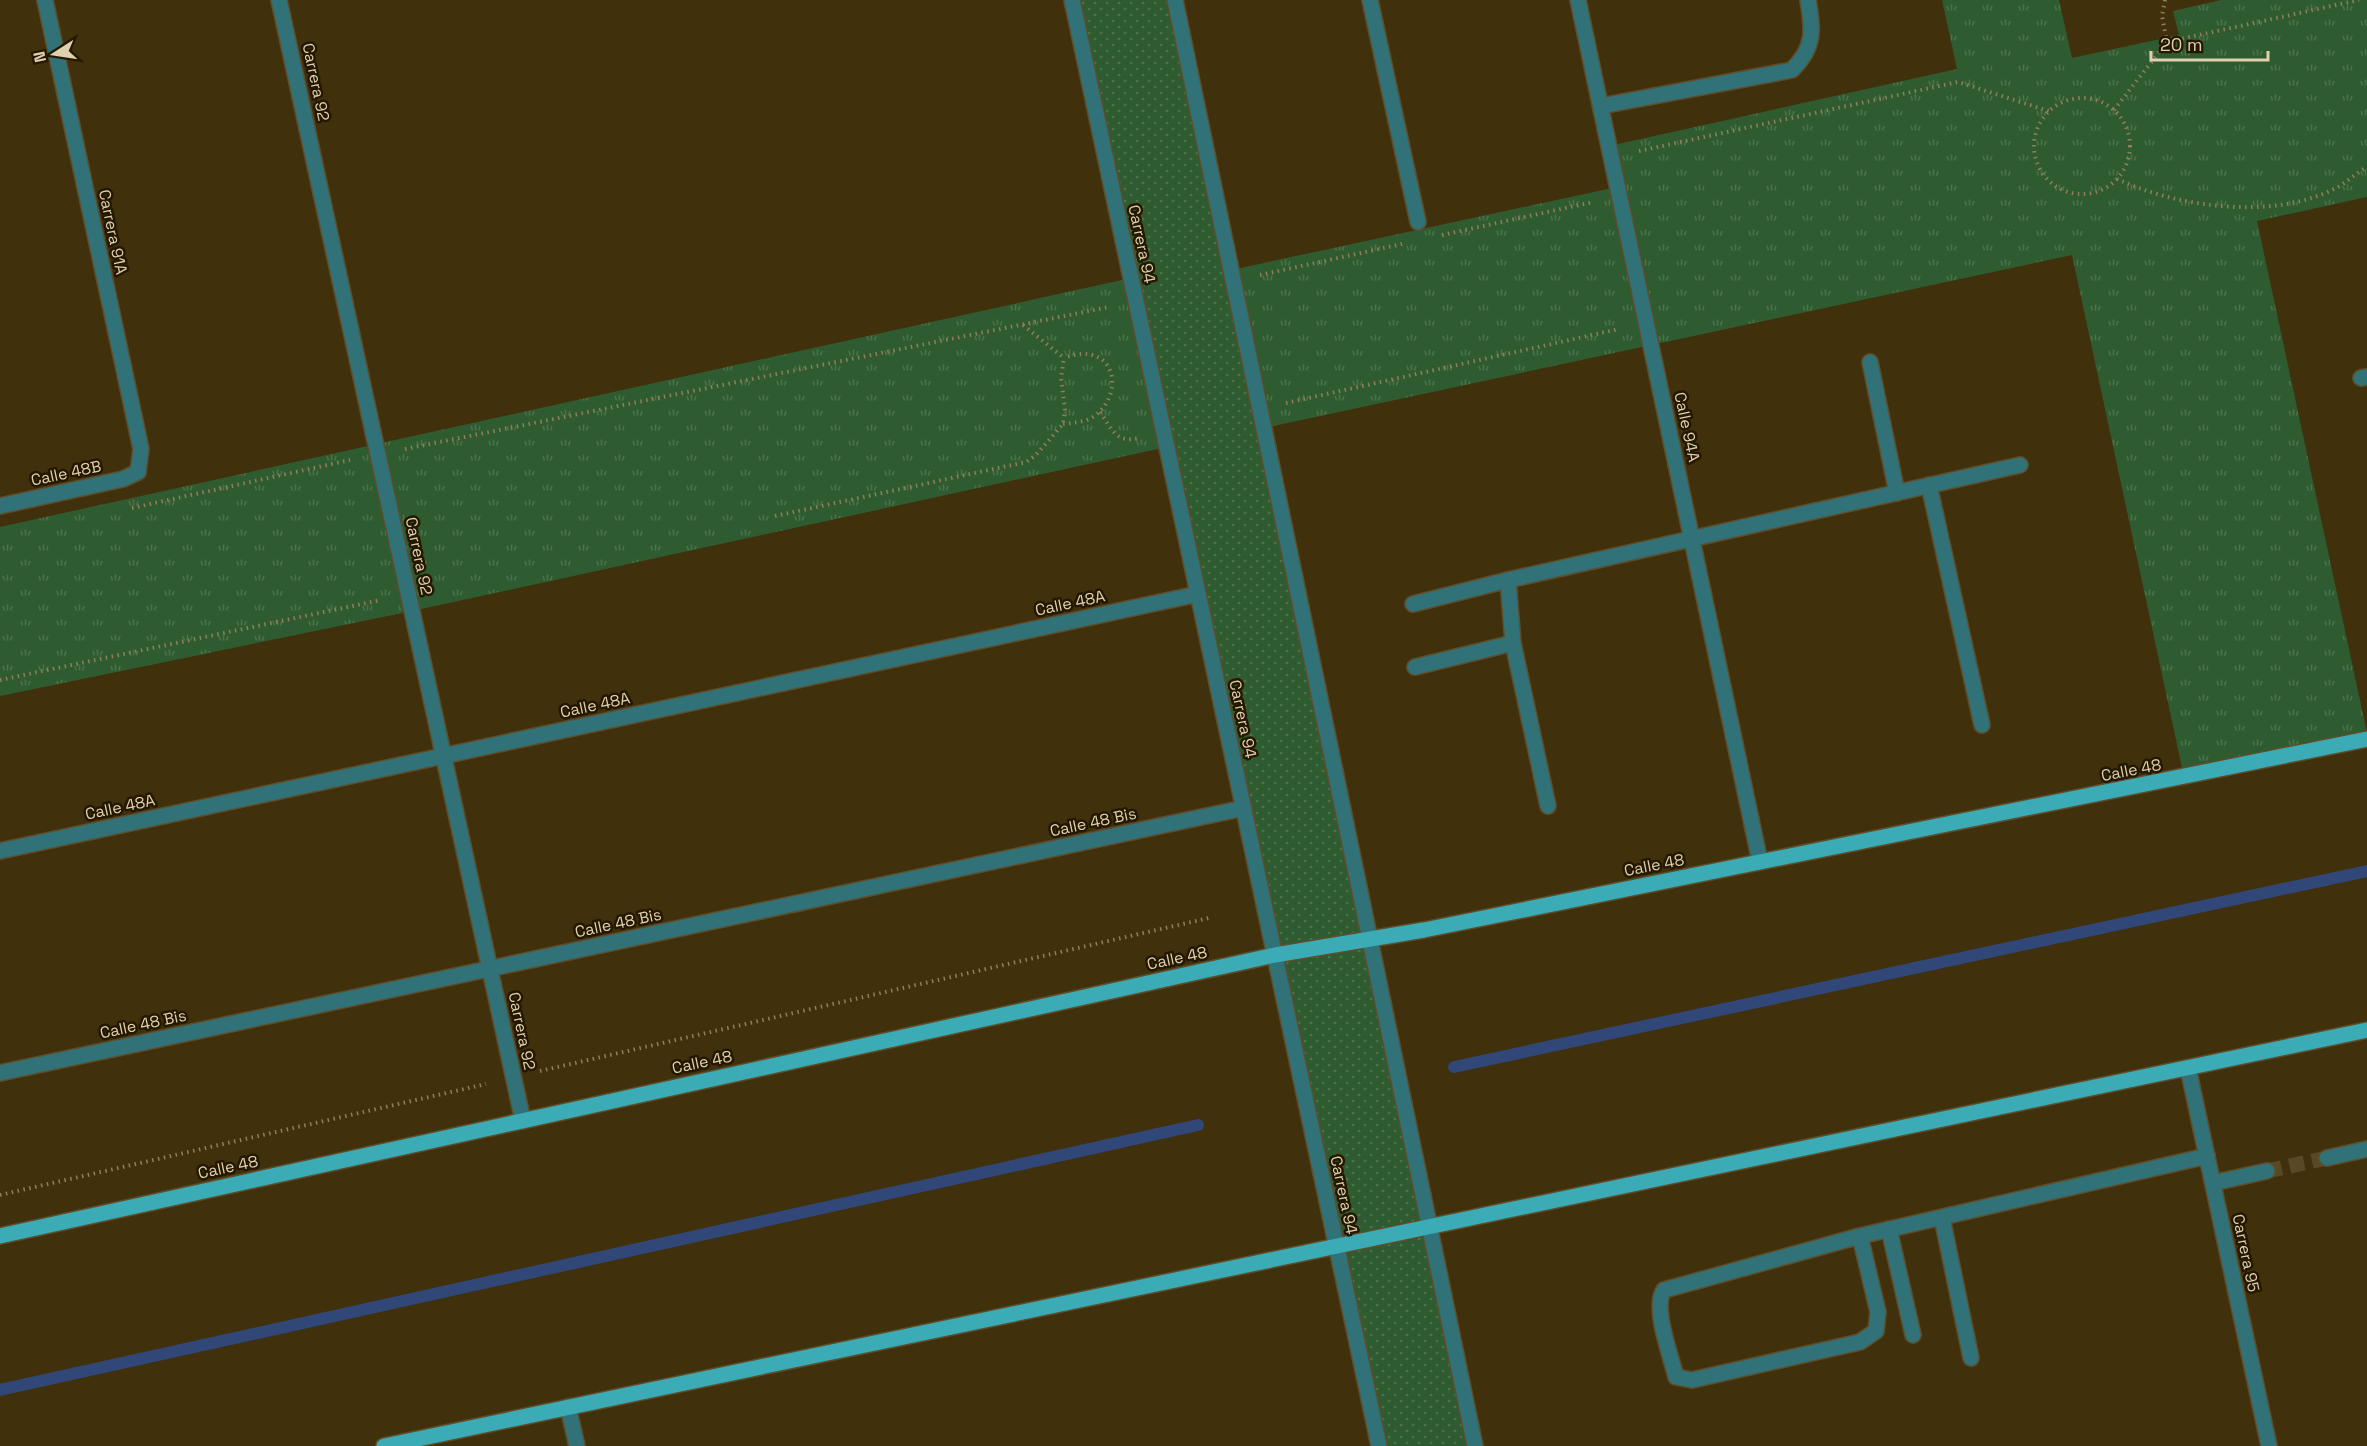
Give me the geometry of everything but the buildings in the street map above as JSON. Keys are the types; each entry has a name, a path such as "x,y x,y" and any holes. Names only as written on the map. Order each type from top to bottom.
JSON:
{"main road":[{"name":"Calle 48","path":"0,1236 1275,955 1370,940 2367,739"},
{"path":"384,1446 1430,1229 2367,1030"}],"street":[{"name":"Carrera 91A","path":"45,0 141,448 138,472"},
{"name":"Carrera 92","path":"279,0 523,1120"},
{"name":"Carrera 94","path":"1072,0 1379,1446"},
{"path":"1175,0 1474,1446"},
{"path":"1370,0 1418,222"},
{"name":"Calle 94A","path":"1578,0 1760,862"},
{"path":"1600,106 1792,70 1808,54 1812,30 1808,0"},
{"path":"1870,362 1897,493"},
{"path":"1413,604 1508,580 2020,465"},
{"name":"Calle 48B","path":"0,506 123,479 138,472"},
{"path":"1929,485 1982,725"},
{"path":"1508,580 1513,643 1548,806"},
{"name":"Calle 48A","path":"0,851 1198,594"},
{"path":"1415,667 1513,643"},
{"name":"Calle 48 Bis","path":"0,1073 1244,808"},
{"name":"Carrera 95","path":"2188,1068 2269,1446"},
{"path":"2327,1158 2367,1149"},
{"path":"1860,1236 1878,1312 1876,1331 1860,1342 1692,1380 1676,1377 1660,1311 1659,1297 1664,1290 1860,1236 2207,1156"},
{"path":"2213,1183 2267,1171"},
{"path":"1942,1218 1971,1358"},
{"path":"1889,1229 1913,1335"},
{"path":"568,1407 577,1446"}],"path":[{"path":"2165,0 2162,16 2167,42"},
{"path":"2114,110 2167,42 2359,0"},
{"path":"1611,156 1958,82 2049,111"},
{"path":"2088,98 2102,102 2114,110 2128,131 2130,144 2125,169 2117,179 2107,188 2094,194 2080,195 2066,192 2049,181 2037,163 2034,149 2035,136 2049,111 2060,103 2088,98"},
{"path":"2117,179 2141,190 2192,204 2252,206 2307,199 2333,190 2367,167"},
{"path":"126,509 378,454 1136,302"},
{"path":"1260,409 1646,323"},
{"path":"1023,325 1064,358"},
{"path":"1063,424 1083,421 1100,411 1110,392 1111,380 1107,364 1089,352 1064,358"},
{"path":"775,516 1020,464 1036,455 1063,424 1065,410 1061,378 1064,358"},
{"path":"1100,411 1119,438 1124,441 1164,432"},
{"path":"0,680 409,594"},
{"path":"0,1195 1209,918"}],"green space":[{"path":"1072,0 1175,0 1475,1446 1379,1446"},
{"path":"1942,0 2059,0 2072,58 2179,35 2173,11 2221,0 2367,0 2367,197 2257,221 2367,733 2184,777 2072,255 1264,428 1231,270 1617,187 1609,146 1957,69"},
{"path":"1131,278 1167,447 412,611 0,696 0,527"}],"waterway":[{"path":"1454,1067 2367,871"},
{"path":"0,1390 1198,1125"}],"tunnel":[{"path":"2267,1171 2327,1158"}]}
